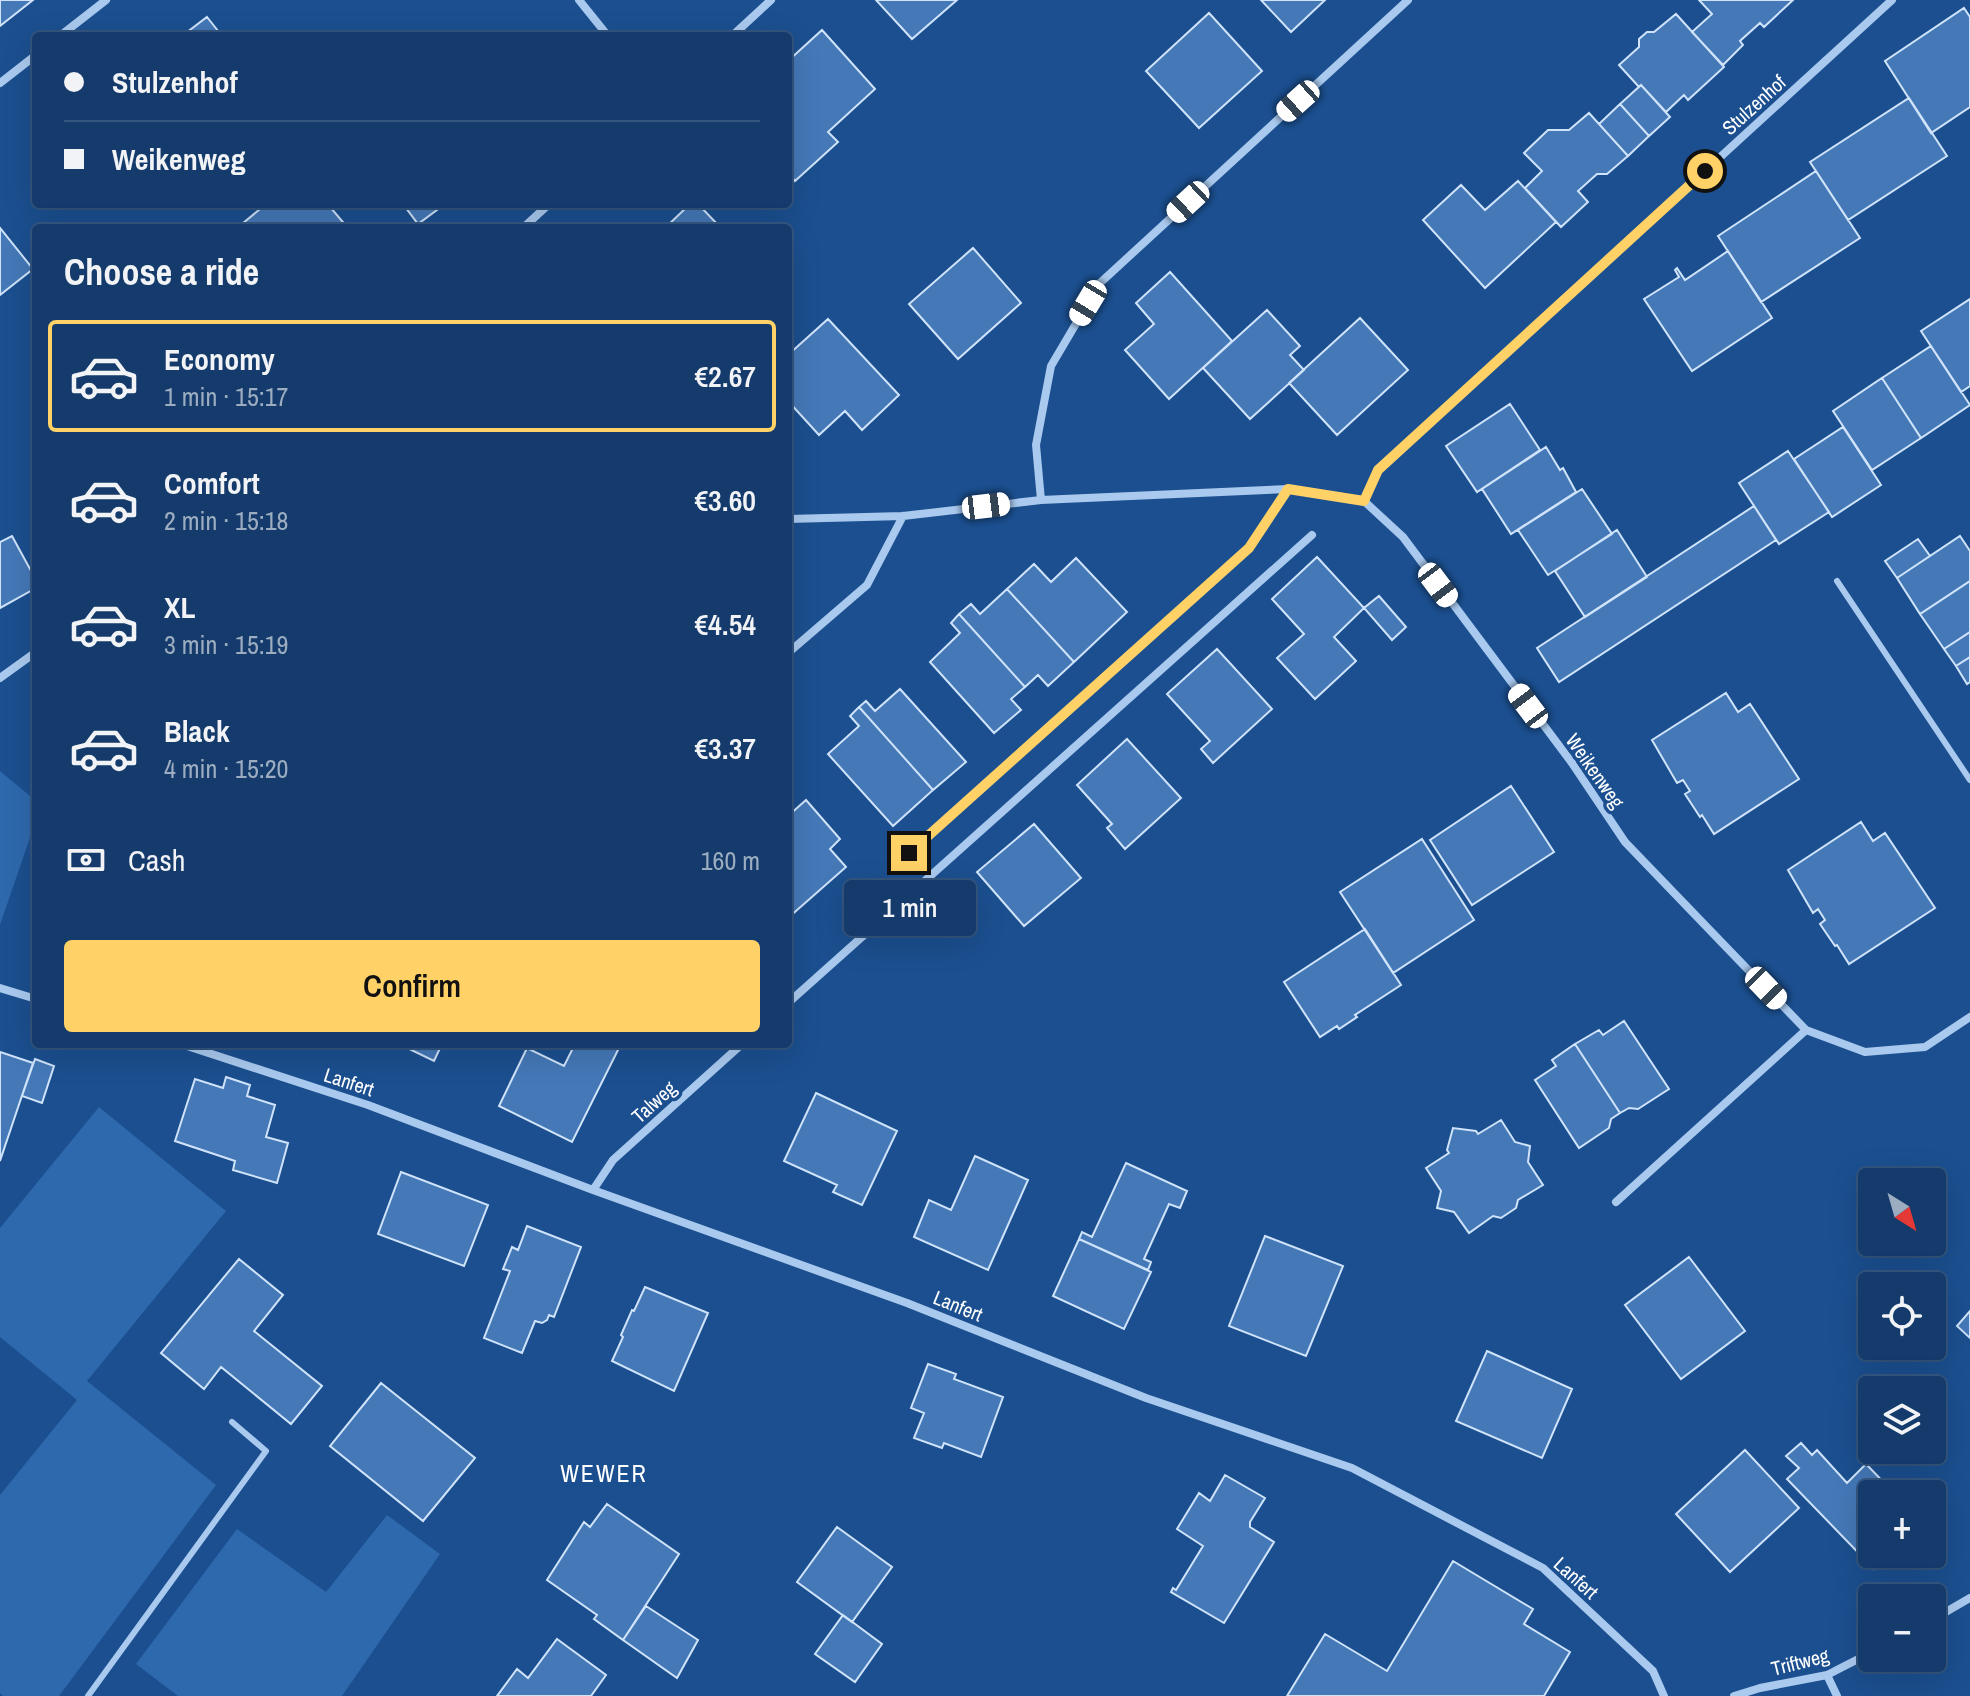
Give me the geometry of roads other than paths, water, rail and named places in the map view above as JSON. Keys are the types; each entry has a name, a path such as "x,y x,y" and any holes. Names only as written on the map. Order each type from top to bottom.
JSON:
{"street":[{"path":"65,32 106,0"},
{"path":"579,0 605,32"},
{"path":"736,32 771,0"},
{"path":"1041,500 1036,445 1051,366 1100,283 1408,0"},
{"name":"Stulzenhof","path":"1364,501 1378,470 1892,0"},
{"path":"0,83 32,58"},
{"path":"527,224 545,208"},
{"path":"792,519 903,516 1041,500 1288,489 1364,501"},
{"name":"Weikenweg","path":"1364,501 1403,537 1572,763 1625,842 1806,1030 1865,1052 1925,1047 1970,1017"},
{"path":"792,650 867,585 903,516"},
{"path":"792,999 1312,535"},
{"path":"0,678 32,655"},
{"path":"0,988 32,998"},
{"path":"1616,1202 1806,1030"},
{"name":"Lanfert","path":"193,1048 368,1105 907,1303 1146,1398 1352,1468 1543,1568 1653,1671 1664,1696"},
{"name":"Talweg","path":"593,1190 613,1160 738,1048"},
{"path":"1946,1612 1970,1598"},
{"name":"Triftweg","path":"1734,1696 1827,1675 1858,1659"},
{"path":"1827,1675 1837,1696"}],"lane":[{"path":"909,853 1249,548 1288,489"},
{"path":"1837,581 1970,780"},
{"path":"88,1696 266,1451 232,1422"}],"district":[{"name":"WEWER","path":"604,1474"}]}
